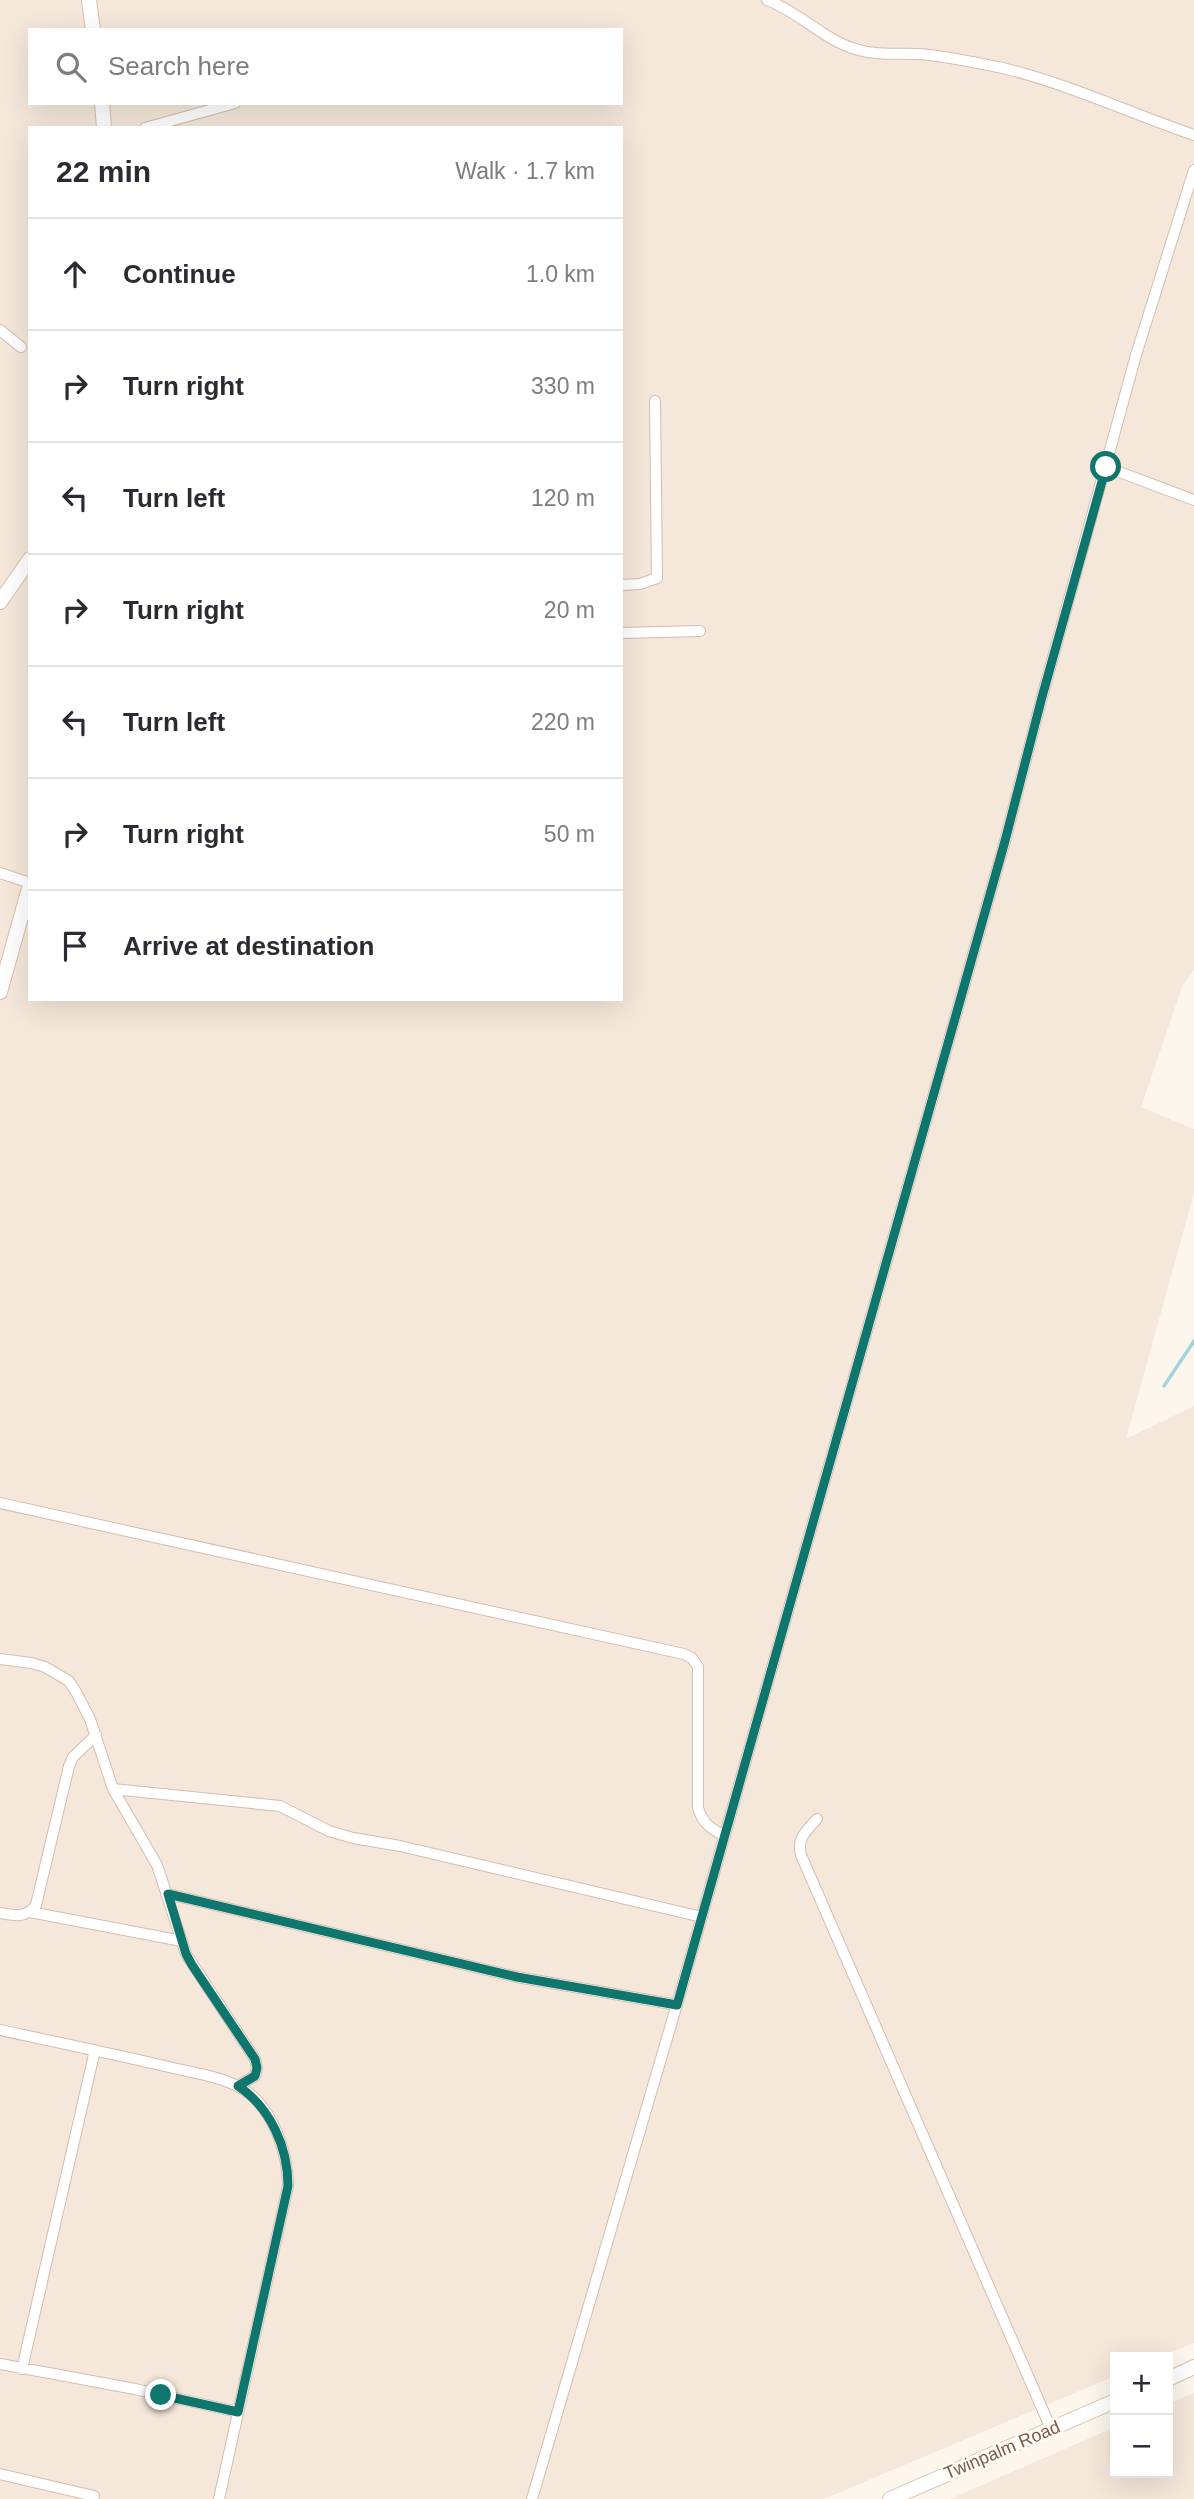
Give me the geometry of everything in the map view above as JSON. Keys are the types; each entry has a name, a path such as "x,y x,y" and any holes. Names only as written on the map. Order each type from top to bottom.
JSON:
{"main road":[{"path":"89,0 93,28"},
{"path":"102,105 104,126"},
{"path":"0,602 28,562"},
{"path":"0,992 28,891"},
{"path":"1173,2377 1194,2367"},
{"name":"Twinpalm Road","path":"890,2499 1110,2403"}],"street":[{"path":"767,0 786,8 820,32 852,48 884,55 930,55 1001,68 1042,80 1194,135"},
{"path":"152,126 228,105"},
{"path":"531,2499 677,2005 1005,841 1042,697 1164,260 1194,170"},
{"path":"0,330 21,347"},
{"path":"623,585 640,584 657,578 655,401"},
{"path":"1106,467 1194,500"},
{"path":"623,632 700,631"},
{"path":"0,873 28,883"},
{"path":"0,1503 684,1654 692,1658 698,1667 698,1808 708,1827 724,1836"},
{"path":"0,1659 32,1663 69,1681 96,1735 113,1789 152,1853 186,1954 255,2059 255,2076 238,2086"},
{"path":"30,1912 40,1896 69,1766 73,1757 96,1735"},
{"path":"113,1789 279,1806 329,1831 353,1838 400,1846 702,1917"},
{"path":"817,1819 800,1839 798,1847 801,1855 1051,2429"},
{"path":"168,1894 517,1977 677,2005"},
{"path":"0,1913 14,1916 30,1912 182,1941"},
{"path":"0,2030 95,2050 238,2086 250,2094 269,2118 283,2149 288,2176 285,2203 219,2499"},
{"path":"22,2369 95,2050"},
{"path":"0,2364 238,2412"},
{"path":"0,2474 94,2496"}],"shaded area":[{"path":"0,0 1194,0 1194,970 1183,984 1141,1107 1194,1129 1194,1193 1126,1439 1194,1406 1194,2343 1172,2352 1110,2352 1110,2378 824,2499 0,2499"},
{"path":"1194,2393 1194,2499 950,2499 1110,2429 1110,2478 1173,2478 1173,2402"}],"waterway":[{"path":"1164,1386 1194,1341"}],"route":[{"path":"161,2395 238,2412 288,2186 288,2167 283,2149 269,2118 261,2105 238,2086 255,2076 255,2059 186,1954 168,1894 517,1977 677,2005 1005,841 1106,467"}]}
